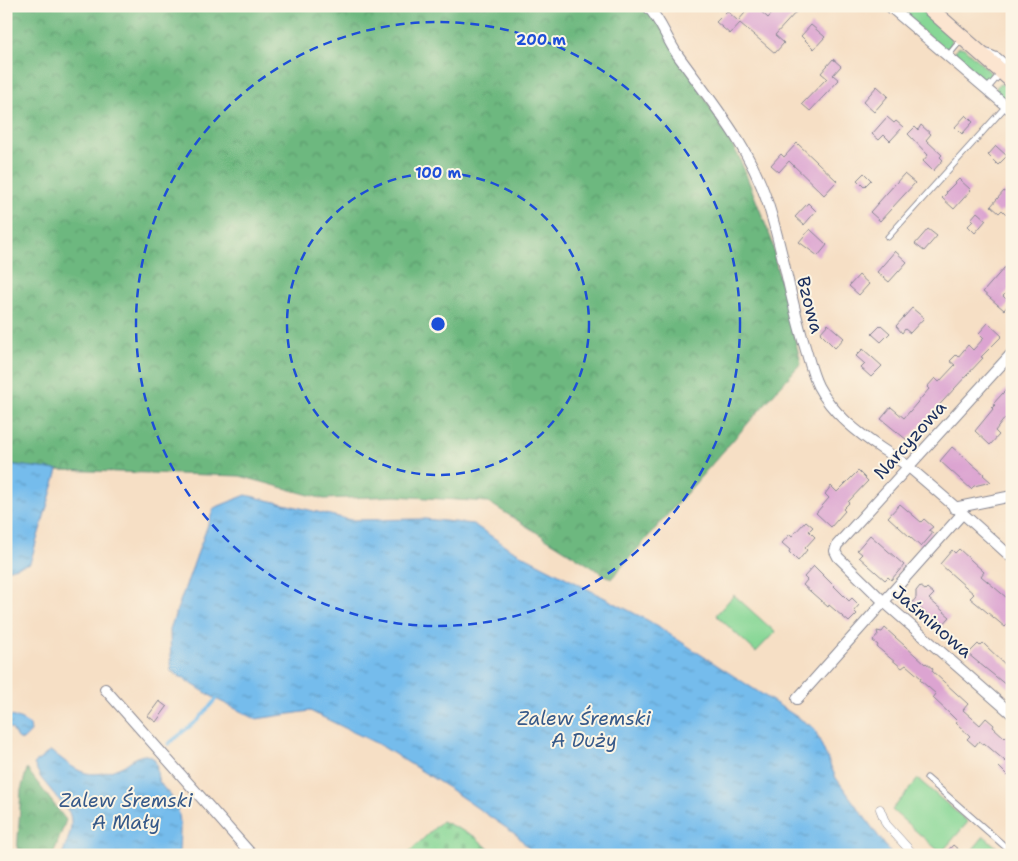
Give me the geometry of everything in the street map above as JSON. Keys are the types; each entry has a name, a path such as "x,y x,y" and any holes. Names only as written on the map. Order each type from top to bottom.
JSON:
{"main road":[{"path":"927,6 1008,74"}],"street":[{"name":"Bzowa","path":"647,6 656,14 676,52 728,125 760,181 768,202 800,332 818,386 832,408 847,423 909,467 1012,558"},
{"path":"889,6 1009,109"},
{"name":"Narcyzowa","path":"835,551 837,545 1012,352"},
{"path":"797,699 884,602 958,511 1012,496"},
{"name":"Jaśminowa","path":"835,551 838,557 884,602 1012,714"},
{"path":"105,689 252,855"},
{"path":"880,809 886,824 914,855"}],"lane":[{"path":"947,57 968,42"},
{"path":"987,90 1008,74"},
{"path":"888,237 1009,109"},
{"path":"927,778 1009,850 1012,850"}],"green space":[{"path":"6,6 645,6 656,14 739,157 772,241 801,363 611,579 488,502 396,496 324,499 240,476 58,470 6,464"},
{"path":"893,6 917,6 950,35 952,42 949,49 946,51"},
{"path":"957,48 964,48 989,71 991,75 989,79 984,81 954,55"},
{"path":"1001,84 1012,89 1012,106 997,94 996,89"},
{"path":"734,595 775,632 756,652 716,615"},
{"path":"27,769 66,820 53,855 17,855 21,790"},
{"path":"918,779 968,822 941,853 892,810"},
{"path":"442,821 474,836 496,855 406,855"},
{"path":"984,836 1001,851 998,855 968,855"}],"water":[{"path":"6,464 58,470 30,563 6,570"},
{"name":"Zalew Śremski A Duży","path":"246,495 351,520 425,519 473,524 509,548 649,621 814,728 836,778 892,855 534,855 518,836 444,785 380,745 310,711 256,719 216,699 171,671 170,629 214,508"},
{"path":"6,714 30,725 31,732 23,740 17,738 12,729 6,726"},
{"name":"Zalew Śremski A Mały","path":"50,751 76,769 91,774 114,770 140,756 147,755 154,759 159,781 173,799 179,814 179,855 62,855 71,829 71,818 69,812 41,778 34,764"}],"building":[{"path":"751,6 755,6 768,18 779,6 792,6 797,11 775,35 784,43 775,53 740,23 730,34 716,22 727,11 738,21"},
{"path":"811,25 825,37 814,49 801,36"},
{"path":"833,59 841,66 833,75 839,80 810,111 802,104 827,78 821,73"},
{"path":"877,86 888,96 874,112 863,102"},
{"path":"966,115 973,122 962,134 955,127"},
{"path":"887,117 903,127 890,141 884,135 879,140 872,134"},
{"path":"921,125 931,134 926,140 942,155 940,157 943,160 933,171 923,161 928,155 908,134 915,127 918,130"},
{"path":"797,143 837,181 824,195 789,161 779,172 771,165 781,154 784,157"},
{"path":"996,146 1007,156 998,165 988,155"},
{"path":"864,173 871,180 864,187 857,180"},
{"path":"904,174 915,183 880,221 870,212"},
{"path":"959,179 971,190 954,209 942,198"},
{"path":"1004,191 1012,198 1012,208 1006,214 1002,210 999,213 991,206"},
{"path":"808,203 816,211 804,225 795,217"},
{"path":"977,212 986,220 975,233 968,226 973,221 971,219"},
{"path":"810,229 827,245 818,256 799,242"},
{"path":"928,229 937,236 924,251 915,244"},
{"path":"895,251 907,262 889,282 877,272"},
{"path":"1005,267 1012,273 1012,287 1003,296 1010,303 1004,310 983,292"},
{"path":"859,275 869,284 859,295 849,286"},
{"path":"912,308 924,318 910,333 905,329 902,333 896,326"},
{"path":"988,323 1002,336 907,440 881,419 891,407 904,418 929,389 927,387 935,378 939,382 955,365 950,361 956,355 958,357 968,345 973,350 984,338 979,333"},
{"path":"828,324 844,338 835,348 820,333"},
{"path":"881,325 890,333 881,342 872,334"},
{"path":"863,349 882,366 871,377 861,368 865,364 856,356"},
{"path":"1012,383 1012,424 1005,418 995,431 999,435 990,445 975,431 993,409 995,405 993,404"},
{"path":"952,447 991,482 974,486 971,489 940,461"},
{"path":"858,471 868,481 848,502 843,509 845,511 831,527 816,513 829,498 825,494 831,486 837,492"},
{"path":"900,504 921,522 924,519 933,527 929,530 933,533 921,547 888,517"},
{"path":"806,521 813,527 809,531 815,537 805,548 807,550 798,561 782,543 790,534 792,536"},
{"path":"870,535 904,565 891,580 888,577 885,580 859,557 862,554 857,550"},
{"path":"959,549 984,572 981,576 1007,598 1012,592 1012,620 1005,627 970,598 974,594 940,564 952,550 955,553"},
{"path":"814,566 849,601 852,598 859,605 854,611 857,614 849,622 803,585 807,580 804,577"},
{"path":"920,586 925,590 927,588 934,594 929,599 950,617 941,627 921,609 919,611 911,604 916,598 916,591"},
{"path":"885,628 933,669 932,671 968,704 963,710 980,725 986,718 1005,738 1007,736 1012,740 1012,772 1008,776 999,767 1005,761 984,743 979,741 975,746 967,739 970,736 933,698 936,694 920,680 921,678 906,665 902,668 877,647 878,645 873,641 878,635 877,631 882,632"},
{"path":"983,643 1012,671 1012,690 968,654 978,644 980,646"},
{"path":"159,701 167,707 156,722 148,716"},
{"path":"953,845 959,850 955,855 944,855"}],"waterway":[{"path":"168,744 198,720 216,699"}]}
